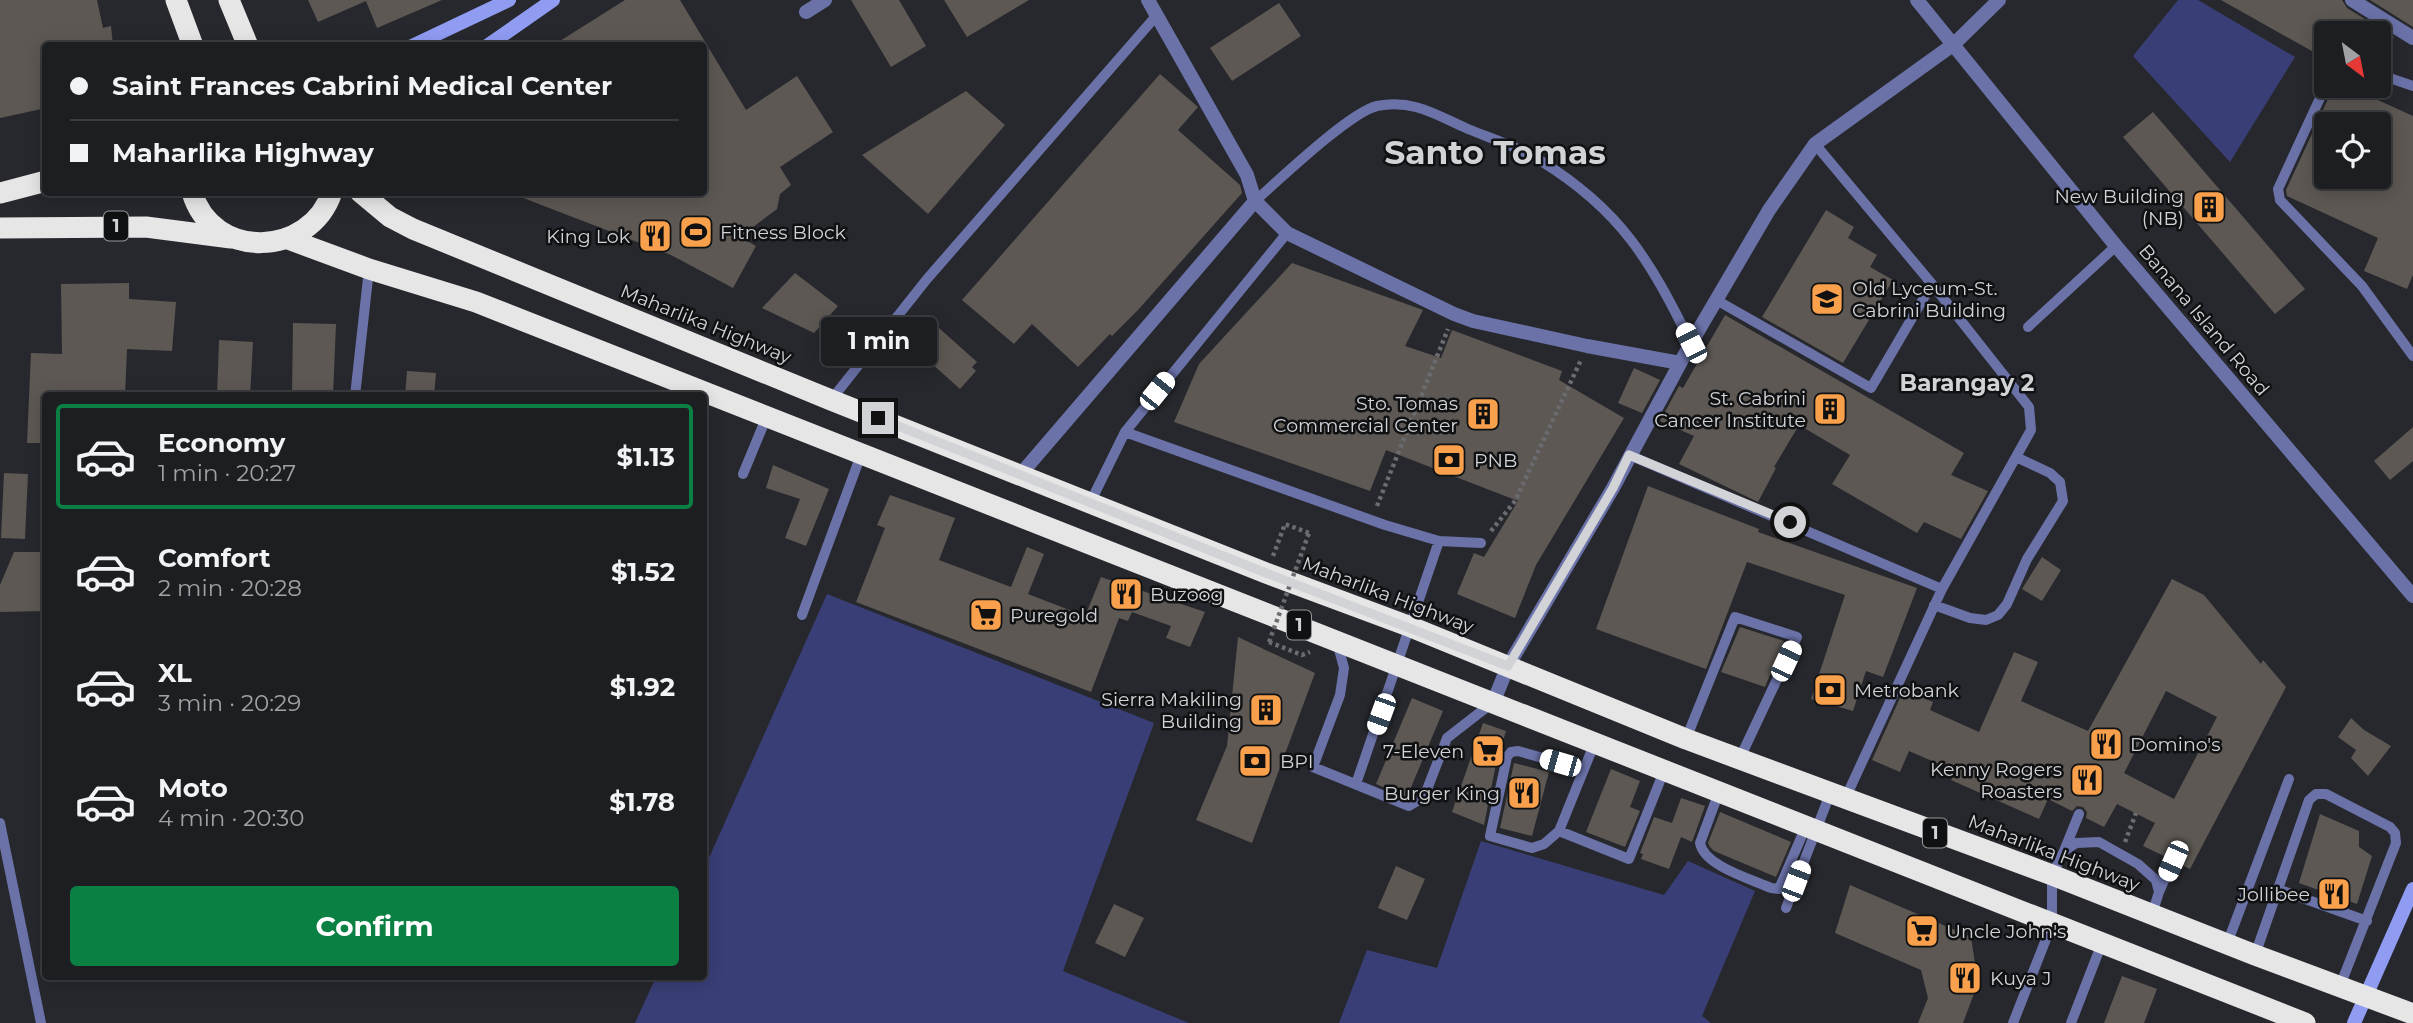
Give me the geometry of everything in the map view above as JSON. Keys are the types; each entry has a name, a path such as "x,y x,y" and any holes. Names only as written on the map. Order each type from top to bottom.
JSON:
{"highway":[{"path":"176,0 191,42"},
{"path":"229,0 246,42"},
{"path":"0,193 42,182"},
{"path":"194,196 206,219 231,238"},
{"name":"1","path":"0,228 146,227 257,244 288,239 318,218 330,196"},
{"name":"Maharlika Highway","path":"365,196 390,217 413,229 831,400 1266,573 1411,627 1686,739 2052,875 2255,956 2413,1014"},
{"name":"1","path":"288,239 369,269 476,302 767,415 1336,639 1398,667 1595,742 2301,1022"}],"main road":[{"path":"420,42 509,0"},
{"path":"493,42 553,0"},
{"path":"2354,1023 2364,995 2413,889"}],"street":[{"path":"806,12 825,0"},
{"path":"1148,0 1247,175 1255,201 1287,233 1473,321 1680,363"},
{"name":"Banana Island Road","path":"1917,0 2116,246 2413,596"},
{"path":"1493,703 1508,666 1613,488 1691,343 1769,211 1815,144 1954,44 1999,0"},
{"path":"2352,0 2413,38"},
{"path":"1020,475 1255,201"}],"lane":[{"path":"831,400 927,279 1157,15"},
{"path":"2391,78 2413,86"},
{"path":"2320,98 2278,189 2280,200 2362,286 2413,356"},
{"path":"1255,201 1330,136 1374,107 1410,103 1540,160 1606,209 1633,239 1659,280 1691,343"},
{"path":"1719,792 1700,843 1702,851 1709,860 1771,888 1779,889 1811,828 1837,796 1942,589 2031,430 2029,407 1932,284 1815,144"},
{"path":"1090,503 1125,432 1287,233"},
{"path":"2028,327 2116,246"},
{"path":"355,392 369,269"},
{"path":"1718,301 1871,387 1932,284"},
{"path":"743,474 767,415"},
{"path":"1125,432 1372,520 1439,541 1481,543"},
{"path":"802,614 862,452"},
{"path":"1629,455 1942,589"},
{"path":"1934,605 1970,618 1986,620 1998,615 2007,604 2027,559 2063,501 2060,482 2050,473 2016,457"},
{"path":"1356,784 1439,541"},
{"path":"1686,739 1735,617 1797,637 1740,758"},
{"path":"1336,639 1344,668 1340,695 1313,767 1409,806 1424,797 1447,738 1493,703"},
{"path":"1581,769 1518,751 1511,752 1507,757 1490,836 1532,848 1544,844 1559,831 1581,769 1595,742"},
{"path":"1559,831 1629,859 1664,771"},
{"path":"2227,944 2289,779"},
{"path":"2255,956 2309,800 2316,794 2326,794 2390,827 2395,833 2396,843 2340,986"},
{"path":"2013,1023 2052,924 2052,875 2079,814"},
{"path":"0,823 4,862 41,1023"},
{"path":"1786,908 1811,828"},
{"path":"2064,850 2076,843 2099,842 2138,864 2156,880 2159,892"},
{"path":"2152,914 2173,861"},
{"path":"2280,890 2367,921"},
{"path":"2071,1023 2102,943"}],"path":[{"path":"1372,520 1454,314"},
{"path":"1481,543 1515,501 1587,346"},
{"path":"1266,573 1286,524 1309,533 1269,642 1303,656"}],"shaded area":[{"path":"2178,0 2198,0 2295,57 2230,162 2133,56"},
{"path":"827,594 1154,723 1063,971 1189,1023 635,1023 655,980 707,980 707,862"},
{"path":"1481,841 1664,895 1688,861 1755,891 1702,1016 1711,1023 1339,1023 1367,950 1437,968"}],"building":[{"path":"0,0 97,0 103,28 111,26 113,42 42,42 42,109 0,118"},
{"path":"308,0 442,0 377,28 366,1 318,22"},
{"path":"625,0 680,0 705,42 558,42"},
{"path":"851,0 899,0 926,46 891,67"},
{"path":"944,0 1029,0 967,37"},
{"path":"2221,0 2342,0 2347,8 2368,21 2314,21 2314,52"},
{"path":"2370,0 2413,0 2413,27"},
{"path":"1279,3 1301,36 1232,81 1210,48"},
{"path":"707,45 746,110 797,76 833,132 780,167 791,185 780,194 777,209 740,237 756,246 733,288 671,255 518,196 707,196"},
{"path":"1160,74 1198,107 1178,130 1240,185 1242,193 1138,310 1078,367 1032,324 1014,344 962,300"},
{"path":"966,91 1005,125 928,214 862,155"},
{"path":"2328,98 2373,98 2413,116 2413,275 2407,289 2364,271 2378,238 2287,196 2286,190 2314,129 2314,189 2391,189 2391,112 2322,112"},
{"name":"New Building (NB)","path":"2153,112 2305,289 2275,314 2123,137"},
{"name":"Old Lyceum-St. Cabrini Building","path":"1826,210 1854,227 1848,238 1877,255 1870,267 1893,280 1843,363 1762,317"},
{"path":"1292,263 1423,310 1405,346 1441,358 1452,330 1562,371 1559,380 1624,418 1536,565 1515,618 1457,594 1474,553 1484,557 1518,501 1386,450 1370,491 1174,422 1199,364"},
{"path":"795,273 838,306 814,333 762,308"},
{"path":"129,283 129,299 176,302 172,351 127,349 125,392 42,392 42,443 27,443 31,353 62,354 61,284"},
{"name":"St. Cabrini Cancer Institute","path":"1725,315 1964,453 1951,475 1988,491 1961,539 1924,522 1917,533 1832,484 1850,455 1799,425 1774,467 1776,468 1758,502 1679,464 1694,436 1660,421 1679,386 1683,388"},
{"path":"293,323 336,324 333,392 292,392"},
{"path":"939,328 977,362 972,367 976,371 960,389 930,362 927,365 915,354"},
{"path":"219,340 253,342 250,392 217,392"},
{"path":"1634,368 1660,380 1642,413 1618,403"},
{"path":"407,371 436,373 434,392 405,392"},
{"path":"2413,427 2413,461 2390,480 2374,461"},
{"path":"773,465 829,489 806,546 785,538 800,499 766,488"},
{"path":"4,473 28,474 25,539 1,538"},
{"path":"1648,486 1759,529 1758,532 1917,588 1883,677 1866,671 1853,711 1811,699 1845,595 1747,562 1706,669 1596,629"},
{"name":"Puregold","path":"890,495 955,518 939,560 1011,587 1027,547 1044,554 1028,594 1085,616 1101,577 1205,612 1190,647 1166,638 1171,626 1132,612 1128,621 1119,618 1091,692 856,602 885,528 877,525"},
{"path":"14,552 42,552 42,611 0,612 0,585"},
{"path":"2042,557 2061,570 2042,601 2022,589"},
{"path":"2172,579 2204,595 2261,664 2263,660 2286,687 2190,869 2180,864 2177,854 2172,853 2166,857 2143,846 2155,823 2117,804 2104,827 2086,818 2087,812 2083,807 2077,806 2072,811 2048,799 2039,819 1951,780 1955,771 1909,751 1900,772 1872,760 1904,689 1933,702 1930,710 1979,732 2014,652 2038,662 2021,701 2088,731","holes":["2166,691 2217,717 2174,799 2124,773"]},
{"path":"1740,627 1784,641 1765,687 1721,672"},
{"name":"Sierra Makiling Building","path":"1238,637 1315,673 1252,843 1196,820 1227,746"},
{"path":"1412,698 1443,711 1407,797 1376,784"},
{"path":"2351,718 2364,730 2391,746 2368,776 2351,758 2356,750 2338,737"},
{"path":"1483,723 1506,731 1497,759 1484,825 1452,812"},
{"name":"Burger King","path":"1514,763 1549,772 1532,836 1500,828"},
{"path":"1611,769 1640,781 1630,807 1640,811 1625,847 1586,832"},
{"path":"1681,798 1705,806 1692,842 1681,837 1669,869 1641,859 1643,854 1640,853 1654,817 1672,823"},
{"path":"1720,812 1791,842 1776,877 1710,847 1708,843"},
{"path":"2320,814 2359,831 2359,847 2372,856 2357,904 2299,883"},
{"path":"1396,866 1425,879 1407,920 1378,908"},
{"path":"1850,885 1971,937 1978,983 1963,1023 1918,1023 1928,998 1921,970 1835,933"},
{"path":"1114,904 1144,918 1125,957 1095,943"},
{"path":"2122,976 2157,989 2144,1023 2104,1023"}],"place":[{"name":"New Building (NB)","path":"2209,207"},
{"name":"Fitness Block","path":"696,232"},
{"name":"King Lok","path":"655,236"},
{"name":"Old Lyceum-St. Cabrini Building","path":"1827,299"},
{"name":"St. Cabrini Cancer Institute","path":"1830,409"},
{"name":"Sto. Tomas Commercial Center","path":"1483,414"},
{"name":"PNB","path":"1449,460"},
{"name":"Buzoog","path":"1126,594"},
{"name":"Puregold","path":"986,615"},
{"name":"Metrobank","path":"1830,690"},
{"name":"Sierra Makiling Building","path":"1266,710"},
{"name":"Domino's","path":"2106,744"},
{"name":"7-Eleven","path":"1488,751"},
{"name":"BPI","path":"1255,761"},
{"name":"Kenny Rogers Roasters","path":"2087,780"},
{"name":"Burger King","path":"1524,793"},
{"name":"Jollibee","path":"2334,894"},
{"name":"Uncle John's","path":"1922,931"},
{"name":"Kuya J","path":"1965,978"}],"district":[{"name":"Santo Tomas","path":"1495,152"},
{"name":"Barangay 2","path":"1967,383"}],"route":[{"path":"878,418 1266,573 1508,666 1613,488 1629,455 1790,522"}]}
